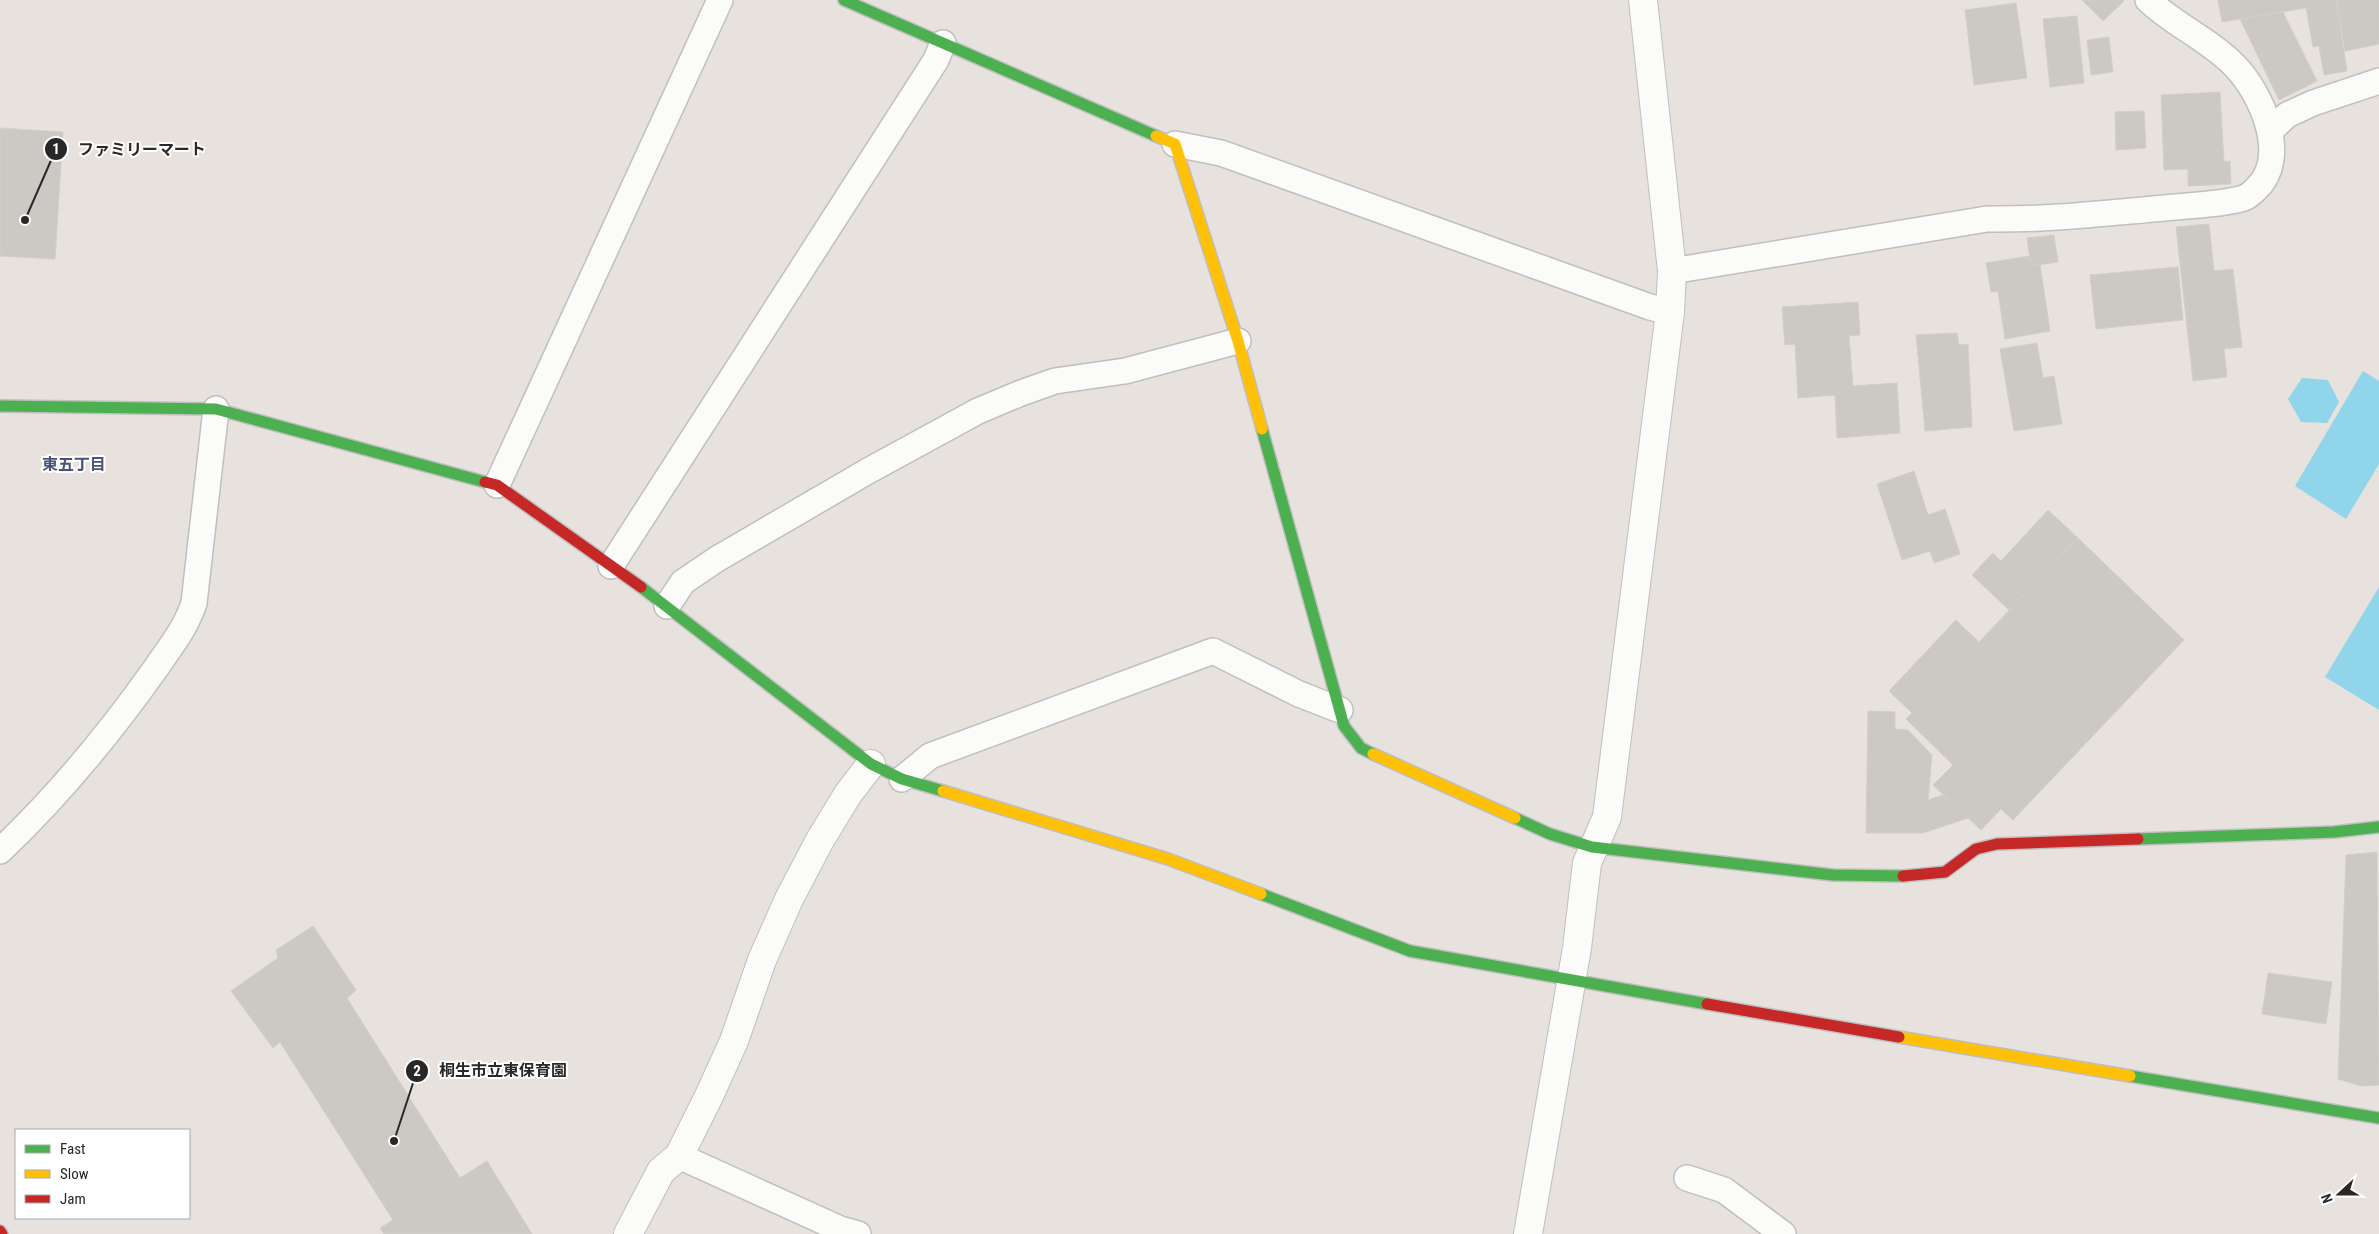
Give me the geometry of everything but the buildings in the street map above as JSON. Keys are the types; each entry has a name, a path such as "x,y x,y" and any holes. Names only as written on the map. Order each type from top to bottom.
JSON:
{"street":[{"path":"844,0 1174,144 1238,341 1344,726 1362,748 1550,834 1592,847 1833,875 1906,876 1945,872 1956,866 1966,855 1976,849 1996,844 2334,832 2379,827"},
{"path":"1528,1234 1571,981 1586,863 1607,817 1670,312 1672,271 1643,0"},
{"path":"0,406 216,409 498,485 667,606 871,764 902,779 1168,860 1396,947 1434,956 1571,981 2379,1118"},
{"path":"628,1234 661,1171 679,1156 734,1041 762,960 789,899 843,801 871,764"}],"lane":[{"path":"498,485 720,0"},
{"path":"1672,271 1987,219 2036,220 2206,204 2246,198 2266,180 2272,158 2270,130 2263,108 2251,87 2235,66 2202,40 2165,16 2148,0"},
{"path":"611,566 936,60 943,43"},
{"path":"2270,130 2287,115 2312,103 2379,81"},
{"path":"1174,144 1221,153 1650,307 1670,312"},
{"path":"667,606 683,582 717,559 868,471 978,411 1021,393 1055,382 1125,371 1238,341"},
{"path":"0,851 89,755 129,707 188,621 194,603 216,409"},
{"path":"902,779 930,756 1213,651 1299,694 1340,710"},
{"path":"679,1156 840,1229 858,1234"},
{"path":"1688,1178 1724,1190 1783,1234"}],"water":[{"path":"2363,371 2379,381 2379,464 2346,519 2295,486"},
{"path":"2302,378 2328,380 2339,402 2327,423 2301,422 2288,399"},
{"path":"2379,587 2379,710 2325,677"}],"traffic: fast":[{"path":"844,0 1156,136"},
{"path":"0,406 216,409 485,482"},
{"path":"1262,429 1344,726 1361,748 1373,754"},
{"path":"641,587 871,764 902,779 943,791"},
{"path":"1515,818 1550,834 1592,847 1833,875 1903,876"},
{"path":"2138,839 2334,832 2379,827"},
{"path":"1261,894 1410,951 1707,1004"},
{"path":"2130,1076 2379,1118"}],"traffic: slow":[{"path":"1156,136 1175,144 1238,341 1262,429"},
{"path":"1373,754 1515,818"},
{"path":"943,791 1168,859 1261,894"},
{"path":"1899,1037 2130,1076"}],"traffic: jam":[{"path":"485,482 497,485 641,587"},
{"path":"1903,876 1945,872 1976,849 1997,844 2138,839"},
{"path":"1707,1004 1899,1037"}],"place":[{"name":"ファミリーマート","path":"25,220"},
{"name":"桐生市立東保育園","path":"394,1141"}],"district":[{"name":"東五丁目","path":"74,464"}]}
